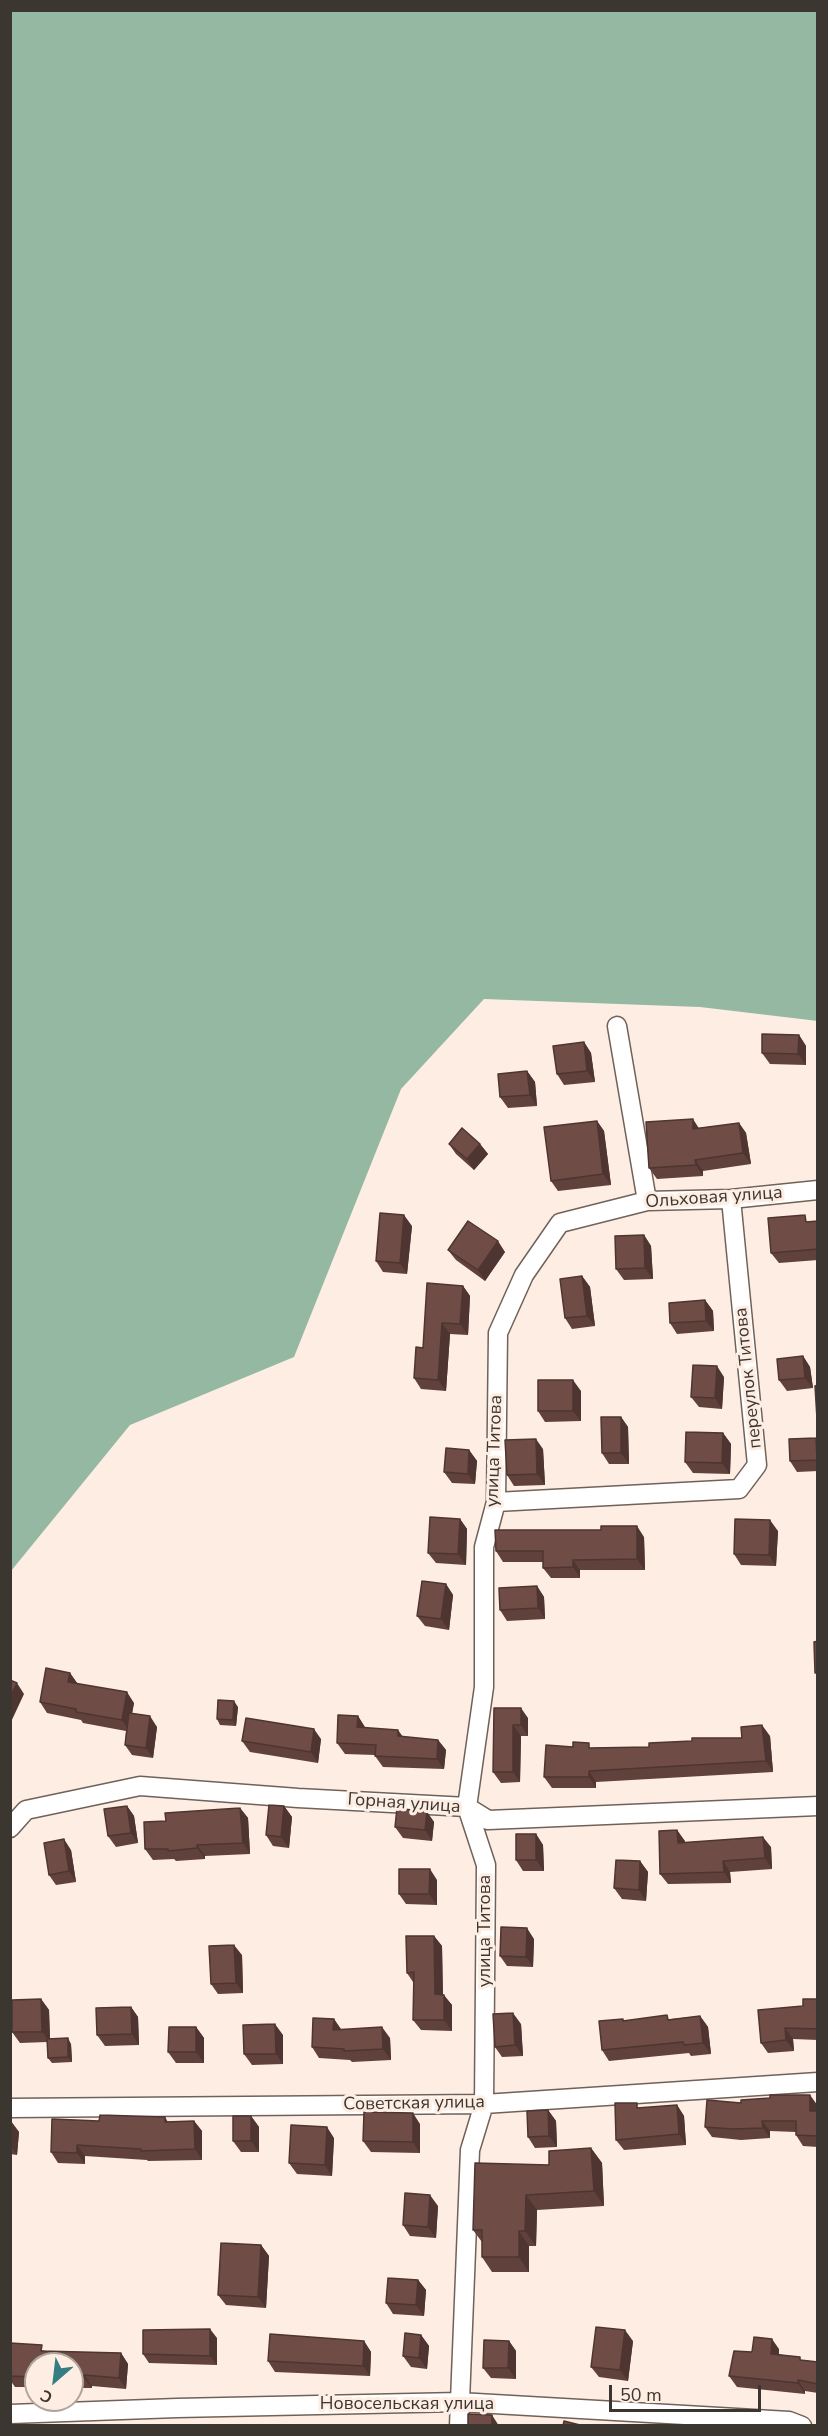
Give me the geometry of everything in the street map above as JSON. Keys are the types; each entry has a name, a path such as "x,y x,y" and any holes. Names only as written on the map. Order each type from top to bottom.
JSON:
{"street":[{"path":"616,1026 647,1201"},
{"name":"Ольховая улица","path":"498,1333 524,1275 560,1223 647,1201 731,1199 818,1190"},
{"name":"переулок Титова","path":"496,1502 739,1489 757,1465 731,1199"},
{"name":"улица Титова","path":"459,2426 470,2150 484,2104 486,1866 467,1807 484,1687 484,1547 496,1502 498,1333"},
{"name":"Горная улица","path":"10,1827 26,1809 140,1786 298,1798 467,1807 488,1820 818,1806"},
{"name":"Советская улица","path":"10,2108 484,2104 818,2082"},
{"name":"Новосельская улица","path":"10,2414 459,2402 789,2421 802,2426"}],"green space":[{"path":"11,10 817,11 818,1021 700,1007 484,999 401,1089 294,1357 130,1425 11,1571"}],"building":[{"path":"762,1034 799,1035 798,1054 762,1053"},
{"path":"584,1042 587,1071 557,1074 553,1046"},
{"path":"527,1071 530,1095 500,1097 498,1074"},
{"path":"693,1119 693,1129 739,1123 743,1153 695,1160 696,1165 649,1168 646,1122"},
{"path":"597,1121 603,1174 551,1181 544,1127"},
{"path":"462,1128 480,1144 467,1159 449,1144"},
{"path":"380,1213 404,1215 400,1263 376,1261"},
{"path":"805,1215 806,1222 818,1221 818,1249 771,1253 768,1218"},
{"path":"468,1221 498,1241 478,1270 448,1250"},
{"path":"644,1235 645,1268 616,1269 615,1236"},
{"path":"582,1276 587,1316 565,1318 560,1279"},
{"path":"427,1283 463,1286 460,1324 442,1323 438,1380 414,1378 416,1347 423,1348"},
{"path":"705,1300 706,1321 670,1323 669,1303"},
{"path":"803,1356 805,1378 779,1380 777,1359"},
{"path":"693,1365 717,1366 715,1398 691,1397"},
{"path":"538,1380 573,1380 573,1411 538,1411"},
{"path":"818,1385 818,1419 817,1419 815,1386"},
{"path":"601,1417 621,1417 621,1453 602,1453"},
{"path":"686,1432 723,1433 722,1463 685,1462"},
{"path":"816,1438 817,1460 790,1461 789,1439"},
{"path":"536,1439 537,1474 507,1475 505,1440"},
{"path":"446,1448 469,1450 468,1474 444,1472"},
{"path":"430,1517 460,1519 458,1554 428,1553"},
{"path":"735,1519 770,1520 769,1555 734,1554"},
{"path":"601,1526 637,1526 637,1559 573,1560 573,1567 543,1568 543,1551 496,1551 495,1530 601,1530"},
{"path":"422,1581 446,1584 441,1619 417,1616"},
{"path":"537,1586 538,1608 500,1610 499,1588"},
{"path":"818,1641 818,1673 815,1673 814,1642"},
{"path":"46,1668 70,1673 68,1682 127,1692 122,1720 76,1712 76,1709 40,1702"},
{"path":"10,1680 17,1683 10,1697"},
{"path":"218,1700 234,1701 233,1720 217,1719"},
{"path":"494,1708 521,1708 521,1725 513,1725 513,1772 493,1772"},
{"path":"129,1713 150,1716 146,1748 125,1745"},
{"path":"338,1715 358,1716 357,1727 398,1730 398,1736 438,1740 437,1759 375,1756 376,1745 337,1743"},
{"path":"246,1718 314,1729 311,1752 242,1741"},
{"path":"762,1725 766,1761 589,1771 589,1777 544,1777 546,1745 573,1747 573,1742 589,1743 589,1748 649,1747 649,1743 692,1741 692,1738 742,1738 741,1727"},
{"path":"269,1805 284,1806 281,1837 266,1835"},
{"path":"127,1806 131,1833 108,1836 104,1809"},
{"path":"240,1808 243,1843 197,1845 197,1848 168,1851 168,1849 145,1849 144,1822 166,1821 165,1813"},
{"path":"397,1808 427,1812 425,1830 395,1827"},
{"path":"677,1830 678,1843 763,1837 765,1858 723,1861 724,1872 660,1874 659,1831"},
{"path":"516,1834 536,1834 536,1860 516,1860"},
{"path":"64,1839 69,1871 49,1875 44,1843"},
{"path":"616,1860 640,1861 639,1890 614,1888"},
{"path":"399,1869 430,1869 429,1894 399,1894"},
{"path":"501,1927 527,1928 526,1957 500,1956"},
{"path":"406,1936 434,1936 435,1994 444,1995 444,2020 413,2020 414,1972 407,1973"},
{"path":"234,1945 236,1983 211,1984 209,1946"},
{"path":"41,1999 42,2032 12,2032 12,2000"},
{"path":"803,1999 818,1999 818,2029 785,2028 786,2040 761,2043 758,2010 803,2006"},
{"path":"131,2007 132,2034 97,2035 96,2008"},
{"path":"513,2013 515,2045 495,2047 493,2014"},
{"path":"667,2015 668,2020 700,2016 703,2043 684,2045 683,2042 602,2050 599,2021 623,2019 623,2021"},
{"path":"313,2018 334,2019 333,2030 382,2027 383,2049 344,2051 344,2049 312,2047"},
{"path":"275,2024 276,2054 244,2054 243,2025"},
{"path":"169,2027 196,2027 196,2052 168,2052"},
{"path":"68,2038 68,2057 48,2058 47,2039"},
{"path":"770,2095 810,2095 810,2111 818,2111 818,2136 796,2135 796,2121 762,2121 763,2128 705,2127 707,2100 741,2103 741,2100 770,2098"},
{"path":"615,2103 637,2103 637,2108 677,2105 679,2134 616,2140"},
{"path":"548,2110 549,2136 528,2137 527,2111"},
{"path":"364,2112 413,2113 413,2142 363,2141"},
{"path":"100,2115 165,2117 165,2122 194,2121 195,2149 141,2151 141,2149 77,2145 77,2153 51,2152 52,2119 99,2121"},
{"path":"233,2116 251,2116 251,2141 233,2141"},
{"path":"291,2125 327,2127 325,2165 289,2163"},
{"path":"591,2148 594,2191 526,2195 525,2231 519,2231 519,2257 482,2257 482,2230 473,2230 475,2163 549,2165 549,2151"},
{"path":"405,2193 430,2195 428,2227 403,2225"},
{"path":"221,2243 261,2245 258,2297 218,2295"},
{"path":"388,2278 418,2280 416,2305 386,2303"},
{"path":"596,2327 625,2330 620,2370 591,2367"},
{"path":"210,2329 210,2356 143,2354 143,2330"},
{"path":"405,2333 421,2335 419,2358 403,2356"},
{"path":"270,2334 364,2341 363,2366 268,2361"},
{"path":"754,2337 772,2339 771,2354 800,2357 800,2360 818,2362 818,2384 798,2380 798,2383 729,2376 734,2351 752,2352"},
{"path":"484,2340 509,2341 508,2368 483,2368"},
{"path":"10,2343 42,2345 41,2351 81,2352 24,2352 24,2377 10,2376"},
{"path":"84,2352 121,2353 119,2378 84,2375"},
{"path":"468,2414 492,2415 492,2426 468,2426"},
{"path":"564,2421 584,2426 563,2426"}]}
